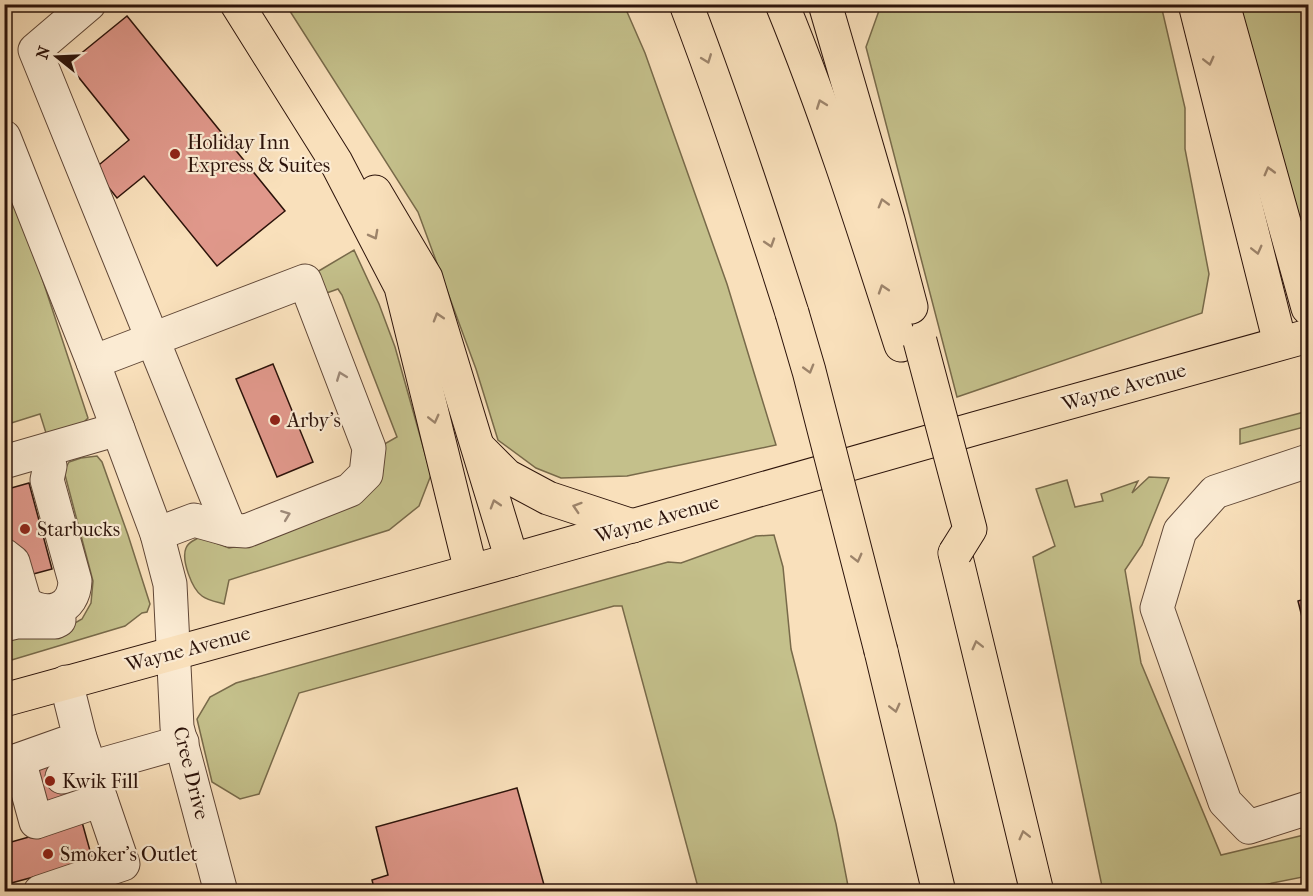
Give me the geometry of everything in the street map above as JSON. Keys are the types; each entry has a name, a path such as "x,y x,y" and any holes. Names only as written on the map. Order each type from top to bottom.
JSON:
{"main road":[{"path":"237,4 336,162 401,287 471,571"},
{"path":"262,4 426,278 512,560"},
{"path":"686,4 748,174 809,371 881,651 939,891"},
{"path":"782,4 910,343"},
{"path":"825,4 888,220 910,343 955,553 1037,891"},
{"path":"1195,4 1294,340"},
{"path":"1223,4 1308,308"},
{"path":"1282,219 1308,238"},
{"name":"Wayne Avenue","path":"4,700 1294,340"},
{"path":"478,447 507,476 548,498 633,525"}],"street":[{"path":"89,4 35,50 231,530"},
{"name":"Cree Drive","path":"6,143 93,362 157,534 170,584 177,727 221,891"},
{"path":"93,362 305,281 369,448 366,474 350,490 246,531 231,530 194,520 157,534"},
{"path":"4,462 47,458 118,429"},
{"path":"4,555 14,562 25,603 32,608 50,611 61,609 70,599 75,590 75,581 46,480 47,458"},
{"path":"4,572 11,623 55,622 66,617 76,608 83,594 84,580 47,458"},
{"path":"1308,461 1215,492 1180,531 1157,608 1225,802 1249,826 1308,808"},
{"path":"66,682 36,822 101,800"},
{"path":"46,769 182,742"},
{"path":"39,891 123,864 101,800 46,769"}],"shaded area":[{"path":"286,5 624,5 645,53 727,284 776,445 627,476 561,478 536,468 498,440 476,369 418,212"},
{"path":"881,5 1161,5 1185,108 1185,149 1209,274 1202,313 957,397 866,47"},
{"path":"1237,5 1308,5 1308,223 1289,207"},
{"path":"5,187 20,211 88,418 79,427 46,433 40,414 5,425"},
{"path":"354,250 379,304 395,347 431,475 419,506 389,530 229,580 224,604 207,599 198,592 188,574 185,553 190,543 200,537 229,548 257,543 381,446 397,437 342,295 338,289 321,295 317,272"},
{"path":"1308,404 1308,426 1240,444 1240,429 1304,412"},
{"path":"97,456 102,462 128,535 150,604 147,612 142,613 125,626 5,662 5,634 56,634 82,619 91,603 93,581 64,471 69,462"},
{"path":"1149,477 1169,478 1142,545 1125,570 1141,663 1221,855 1308,834 1308,876 1233,891 1103,891 1033,557 1055,546 1036,489 1067,480 1075,507 1103,501 1101,494 1138,481 1132,493"},
{"path":"774,535 783,567 791,649 836,824 849,891 699,891 622,606 614,606 299,693 259,794 240,799 212,782 197,719 210,697 236,683 668,562 681,563 756,536"}],"building":[{"name":"Holiday Inn Express & Suites","path":"127,16 285,211 217,266 144,176 117,198 94,169 129,140 68,64"},
{"name":"Arby's","path":"273,364 313,462 277,477 236,379"},
{"name":"Starbucks","path":"29,483 52,569 22,577 4,516 4,490"},
{"path":"1308,598 1308,641 1298,601"},
{"name":"Kwik Fill","path":"55,753 70,805 45,812 30,760"},
{"path":"517,788 546,892 375,892 372,880 388,875 376,827"},
{"name":"Smoker's Outlet","path":"82,822 94,865 63,869 4,885 4,844"}],"place":[{"name":"Holiday Inn Express & Suites","path":"175,154"},
{"name":"Arby's","path":"275,420"},
{"name":"Starbucks","path":"25,529"},
{"name":"Kwik Fill","path":"50,781"},
{"name":"Smoker's Outlet","path":"48,854"}]}
